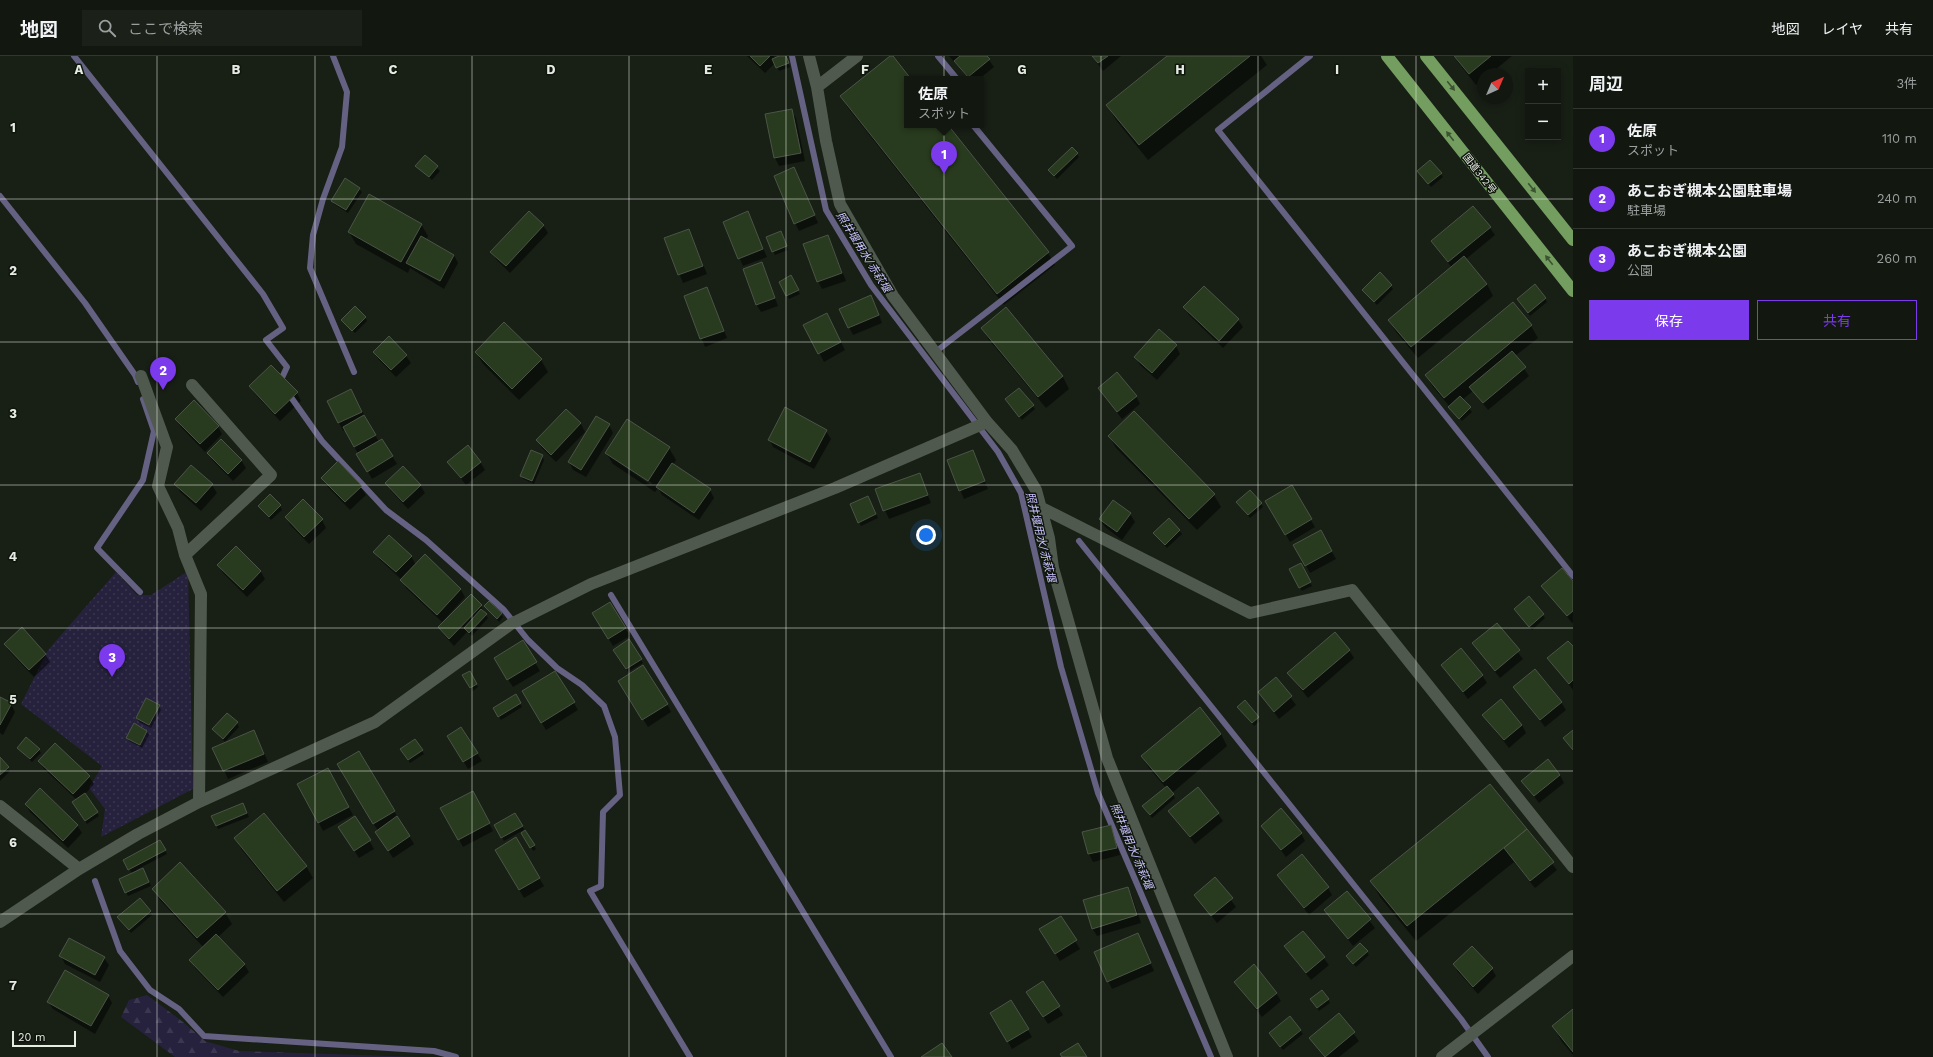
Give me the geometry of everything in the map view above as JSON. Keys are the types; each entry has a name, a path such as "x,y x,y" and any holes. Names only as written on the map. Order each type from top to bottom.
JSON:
{"highway":[{"name":"国道342号","path":"1387,56 1573,291"},
{"path":"1426,56 1573,240"}],"street":[{"path":"809,56 817,87 826,141 840,204 892,296 987,422 1012,450 1036,490 1048,538 1053,568 1107,758 1227,1057"},
{"path":"817,87 857,56"},
{"path":"140,376 167,447 158,486 178,528 185,556 201,594 199,802"},
{"path":"185,556 271,475 192,385"},
{"path":"0,922 79,869 138,834 199,802 376,722 511,624 584,588 836,488 987,422"},
{"path":"1040,507 1250,613 1352,590 1573,867"},
{"path":"0,806 79,869"},
{"path":"1442,1057 1573,956"}],"green space":[{"path":"188,571 193,789 101,837 105,809 89,788 102,766 21,704 48,650 116,572 137,595 151,595"},
{"path":"147,995 183,1022 205,1041 239,1051 421,1057 175,1057 121,1017 129,1000"}],"building":[{"path":"750,56 770,56 760,66"},
{"path":"779,56 786,56 789,63 776,68 772,59"},
{"path":"890,56 893,56 909,76 904,76 904,128 950,128 1049,252 997,294 840,96"},
{"path":"960,56 987,56 990,59 969,76 967,76 954,61"},
{"path":"1092,56 1108,56 1098,63"},
{"path":"1167,56 1250,56 1139,145 1106,105"},
{"path":"1454,56 1491,56 1469,74"},
{"path":"792,109 801,153 774,158 765,114"},
{"path":"1072,147 1078,153 1054,176 1048,170"},
{"path":"425,155 438,166 429,177 415,166"},
{"path":"1430,160 1442,173 1428,184 1417,171"},
{"path":"794,167 815,215 794,224 774,176"},
{"path":"345,178 360,188 346,210 331,201"},
{"path":"369,194 422,224 401,262 348,232"},
{"path":"1473,206 1491,227 1448,262 1431,241"},
{"path":"529,211 544,225 506,266 490,252"},
{"path":"748,211 763,249 738,259 723,222"},
{"path":"689,229 703,266 678,275 664,238"},
{"path":"781,231 787,246 772,252 766,237"},
{"path":"828,235 842,273 817,282 803,244"},
{"path":"421,236 454,255 440,281 406,263"},
{"path":"1464,256 1487,284 1411,347 1388,320"},
{"path":"762,262 775,298 756,305 743,269"},
{"path":"1380,272 1392,285 1374,302 1362,290"},
{"path":"791,275 799,290 786,296 779,282"},
{"path":"1535,284 1546,298 1528,313 1517,299"},
{"path":"1204,286 1239,319 1219,341 1183,307"},
{"path":"707,287 724,331 700,339 684,296"},
{"path":"871,295 879,315 848,328 839,309"},
{"path":"1513,302 1532,325 1444,398 1425,375"},
{"path":"355,306 366,317 352,331 341,320"},
{"path":"1006,307 1063,376 1038,397 981,328"},
{"path":"827,313 841,342 818,354 803,325"},
{"path":"504,322 542,359 512,389 475,352"},
{"path":"1159,329 1177,345 1152,373 1134,357"},
{"path":"389,336 407,355 391,370 373,352"},
{"path":"1512,351 1526,367 1483,403 1469,387"},
{"path":"271,365 298,392 275,414 249,386"},
{"path":"1117,372 1137,396 1117,412 1098,388"},
{"path":"1019,388 1034,405 1019,417 1005,399"},
{"path":"351,389 362,412 338,423 327,401"},
{"path":"1460,396 1471,407 1459,419 1448,407"},
{"path":"194,400 219,426 200,444 175,419"},
{"path":"785,407 827,430 810,462 768,440"},
{"path":"566,409 581,423 551,455 536,440"},
{"path":"1134,411 1215,494 1189,519 1108,436"},
{"path":"364,415 376,435 354,447 343,427"},
{"path":"596,416 610,424 581,470 568,462"},
{"path":"627,419 670,447 648,481 605,453"},
{"path":"221,439 242,460 228,474 207,453"},
{"path":"382,439 393,456 367,472 356,454"},
{"path":"468,445 481,462 461,478 447,462"},
{"path":"531,450 543,455 532,481 520,476"},
{"path":"973,450 985,481 959,491 947,460"},
{"path":"338,461 362,486 345,502 321,478"},
{"path":"672,463 711,489 694,513 656,487"},
{"path":"191,465 213,484 196,503 174,484"},
{"path":"403,466 421,485 403,502 385,483"},
{"path":"920,473 928,495 883,511 875,489"},
{"path":"1292,485 1312,519 1285,535 1265,501"},
{"path":"1250,490 1262,503 1248,515 1236,502"},
{"path":"270,494 281,505 269,517 258,506"},
{"path":"868,496 876,514 858,523 850,504"},
{"path":"303,499 323,519 304,537 285,517"},
{"path":"1113,500 1131,513 1117,532 1099,519"},
{"path":"1169,518 1180,530 1165,545 1153,533"},
{"path":"1321,530 1332,551 1305,566 1293,545"},
{"path":"389,535 412,556 396,572 373,552"},
{"path":"236,546 261,571 243,590 217,565"},
{"path":"425,554 461,589 437,615 400,580"},
{"path":"1301,563 1311,582 1299,588 1289,569"},
{"path":"1562,568 1573,581 1573,611 1567,616 1541,586"},
{"path":"471,594 482,605 449,639 438,627"},
{"path":"1529,596 1544,614 1529,627 1514,609"},
{"path":"489,601 502,613 497,619 484,606"},
{"path":"610,602 626,628 608,639 592,613"},
{"path":"481,609 487,614 469,633 464,628"},
{"path":"1497,623 1520,650 1495,671 1472,643"},
{"path":"22,627 46,654 29,670 4,644"},
{"path":"1335,632 1350,650 1303,690 1287,673"},
{"path":"629,639 642,659 626,669 613,650"},
{"path":"523,640 537,662 507,680 494,658"},
{"path":"1568,641 1573,646 1573,680 1569,684 1547,658"},
{"path":"1461,648 1483,675 1463,692 1441,665"},
{"path":"643,665 668,704 642,720 618,681"},
{"path":"1535,669 1562,702 1540,720 1513,687"},
{"path":"470,671 477,684 470,688 462,675"},
{"path":"555,671 575,702 541,723 522,691"},
{"path":"1276,677 1292,696 1274,712 1258,692"},
{"path":"516,694 521,703 498,717 493,708"},
{"path":"0,697 12,703 0,725"},
{"path":"146,698 160,705 149,725 136,718"},
{"path":"1501,699 1522,725 1504,740 1482,715"},
{"path":"1245,700 1259,717 1252,723 1237,707"},
{"path":"1200,707 1221,734 1163,782 1141,756"},
{"path":"227,713 238,722 223,739 212,729"},
{"path":"134,723 147,731 140,745 126,738"},
{"path":"461,727 478,753 463,762 447,736"},
{"path":"254,730 264,754 223,771 212,748"},
{"path":"1573,730 1573,750 1563,738"},
{"path":"26,737 40,749 30,759 17,748"},
{"path":"415,739 423,750 408,760 400,749"},
{"path":"55,743 90,776 73,794 38,761"},
{"path":"359,751 395,811 373,824 337,764"},
{"path":"0,757 9,767 0,775"},
{"path":"1548,759 1560,775 1534,796 1521,781"},
{"path":"328,768 349,807 318,823 297,784"},
{"path":"1490,784 1527,829 1407,926 1370,881"},
{"path":"1167,786 1174,794 1150,815 1142,806"},
{"path":"1198,787 1219,813 1190,837 1168,811"},
{"path":"40,788 78,825 63,841 25,804"},
{"path":"473,791 490,823 458,840 440,808"},
{"path":"85,793 98,812 85,821 72,802"},
{"path":"243,803 247,813 216,826 211,816"},
{"path":"1281,808 1302,833 1281,850 1261,826"},
{"path":"264,813 307,866 277,891 234,838"},
{"path":"515,813 523,826 501,838 494,825"},
{"path":"355,816 371,840 354,851 338,827"},
{"path":"397,816 410,836 388,851 375,832"},
{"path":"1111,825 1117,848 1088,854 1082,832"},
{"path":"1527,829 1554,862 1530,881 1504,848"},
{"path":"525,830 535,845 530,848 521,833"},
{"path":"516,837 540,878 519,890 495,850"},
{"path":"160,840 166,850 128,870 123,860"},
{"path":"1302,854 1329,887 1304,908 1277,875"},
{"path":"180,862 226,912 197,938 152,889"},
{"path":"143,868 149,882 125,893 119,879"},
{"path":"1215,877 1233,898 1211,916 1194,895"},
{"path":"1128,887 1137,915 1092,929 1083,900"},
{"path":"1347,891 1371,919 1348,939 1324,910"},
{"path":"140,898 151,911 129,930 117,917"},
{"path":"1061,916 1077,940 1055,954 1039,929"},
{"path":"1303,931 1325,957 1306,973 1284,946"},
{"path":"1138,933 1151,963 1107,982 1094,952"},
{"path":"216,934 245,964 218,990 189,960"},
{"path":"69,938 105,957 95,975 59,956"},
{"path":"1360,943 1368,951 1353,964 1346,956"},
{"path":"1472,946 1493,968 1473,987 1453,964"},
{"path":"1254,964 1277,993 1257,1009 1234,982"},
{"path":"65,970 109,995 91,1026 47,1002"},
{"path":"1043,981 1060,1006 1043,1017 1026,992"},
{"path":"1322,990 1329,999 1317,1008 1310,999"},
{"path":"1011,1000 1029,1029 1007,1042 990,1013"},
{"path":"1573,1009 1573,1052 1552,1026"},
{"path":"1339,1013 1355,1032 1325,1057 1309,1038"},
{"path":"1290,1016 1301,1030 1280,1047 1269,1033"},
{"path":"942,1043 952,1057 921,1057"},
{"path":"1078,1043 1087,1057 1062,1057 1060,1054"}],"waterway":[{"path":"74,56 263,294 283,328 266,340 287,367 280,382 281,383"},
{"path":"333,56 347,92 342,147 323,199 313,235 310,268 354,372"},
{"name":"照井堰用水/赤萩堰","path":"792,56 826,210 871,285 998,452 1021,493 1061,667 1098,793 1211,1057"},
{"path":"938,56 955,76"},
{"path":"1310,56 1218,130 1573,576"},
{"path":"934,353 1072,246 975,128"},
{"path":"0,196 85,303 135,375 138,382"},
{"path":"288,393 322,441 386,510 426,540 504,610 528,640 557,668 582,685 604,706 615,737 620,795 603,812 601,886 590,891 690,1057"},
{"path":"140,592 97,548 143,480 154,431 143,399"},
{"path":"1079,541 1461,1019 1488,1057"},
{"path":"611,595 891,1057"},
{"path":"95,881 120,951 150,990 179,1009 204,1036 434,1051 456,1057"}],"place":[{"name":"佐原","path":"944,174"},
{"name":"あこおぎ槻本公園駐車場","path":"163,390"},
{"name":"あこおぎ槻本公園","path":"112,677"}]}
